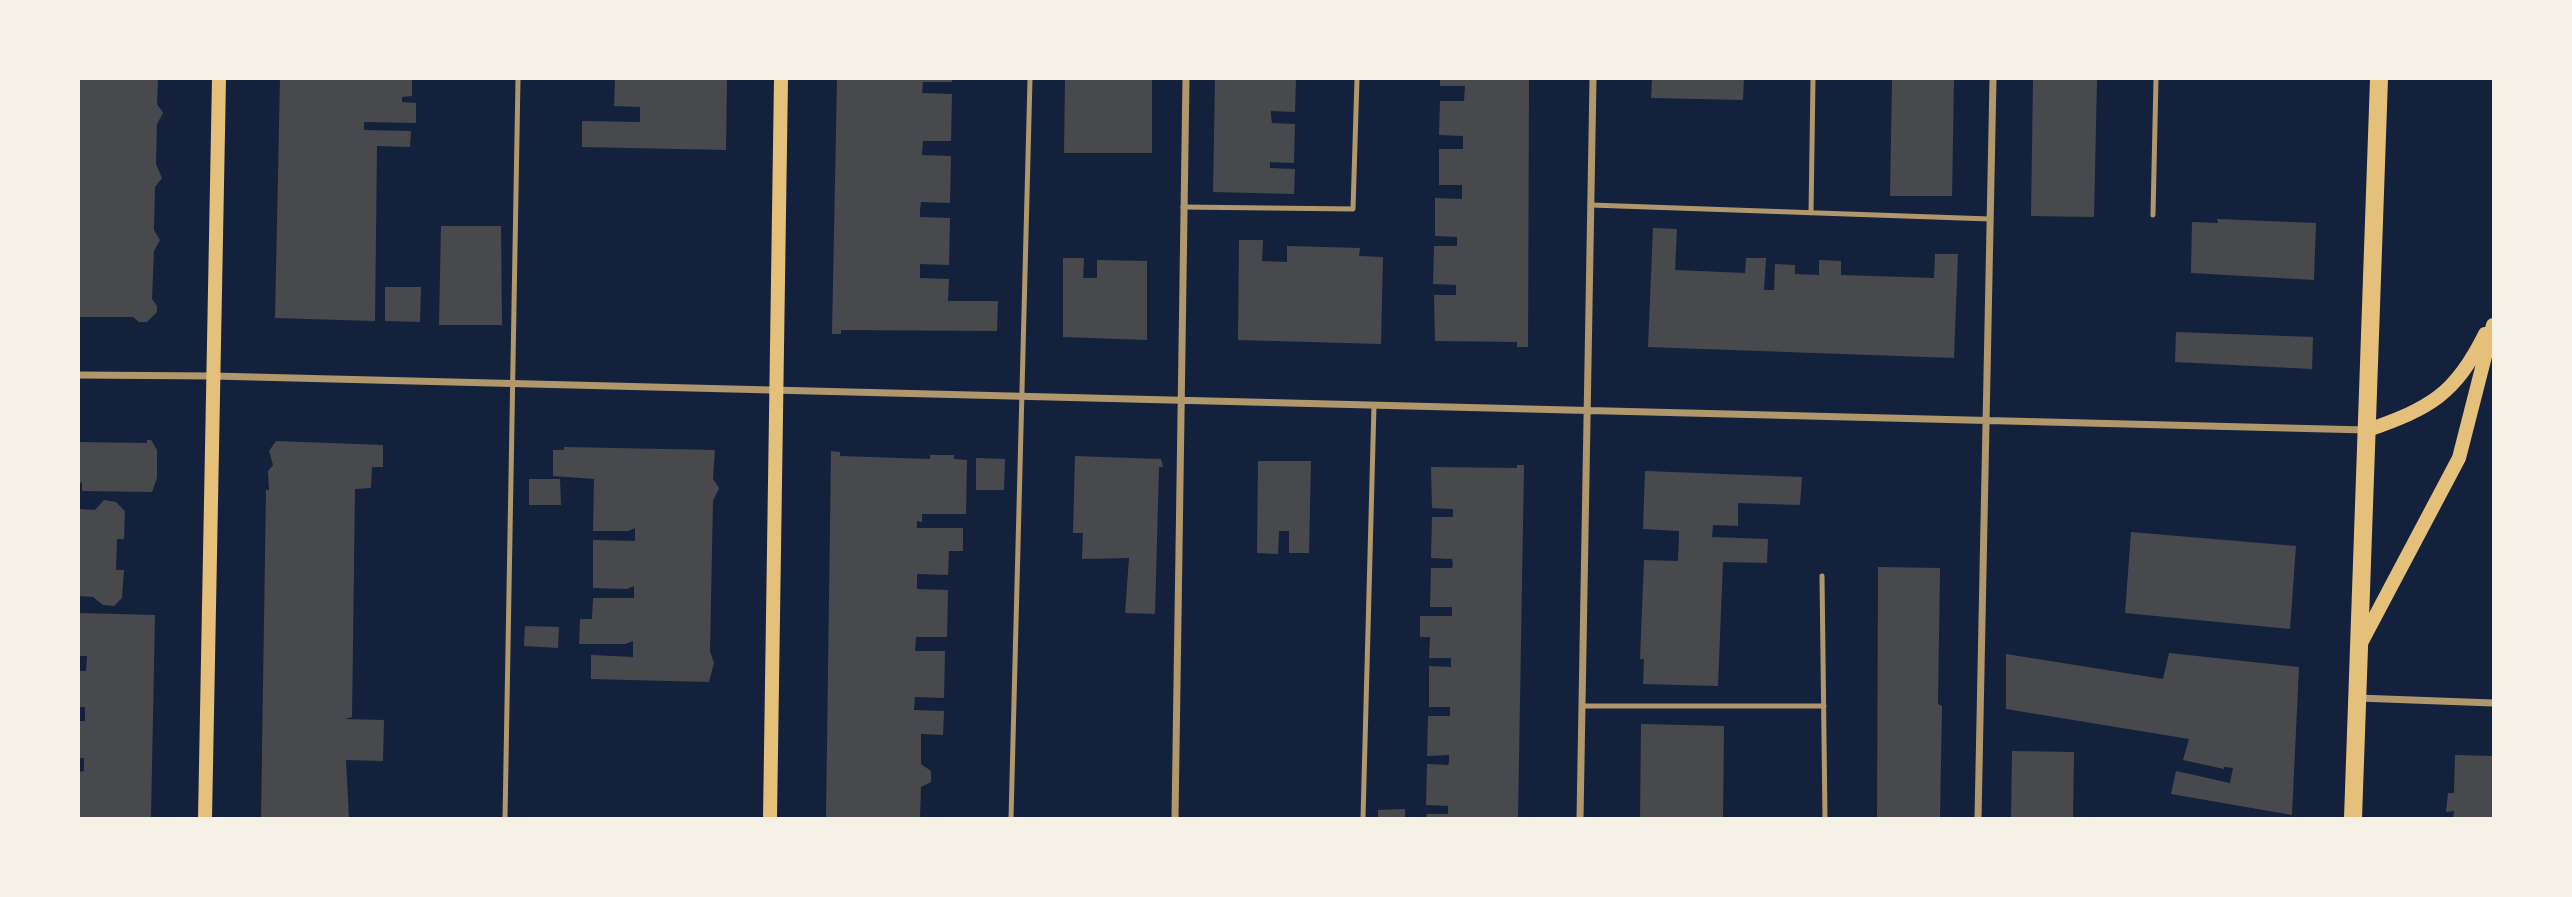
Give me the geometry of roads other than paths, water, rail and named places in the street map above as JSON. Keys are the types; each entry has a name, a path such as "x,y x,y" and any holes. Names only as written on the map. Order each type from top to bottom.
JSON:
{"main road":[{"path":"205,818 219,79"},
{"path":"770,818 782,79"},
{"path":"2353,818 2379,79"},
{"path":"2368,430 2418,412 2443,395 2471,363 2493,317"},
{"path":"2357,649 2459,458 2493,325"}],"street":[{"path":"1175,818 1179,400 1186,79"},
{"path":"1580,818 1593,79"},
{"path":"1978,818 1993,79"},
{"path":"79,375 213,376 2368,430"},
{"path":"2358,698 2493,703"}],"lane":[{"path":"505,818 517,79"},
{"path":"1011,818 1030,79"},
{"path":"1183,207 1353,209 1357,79"},
{"path":"1811,213 1813,79"},
{"path":"2153,215 2156,79"},
{"path":"1591,205 1990,219"},
{"path":"1363,818 1374,405"},
{"path":"1822,576 1825,818"},
{"path":"1582,706 1824,706"}]}
